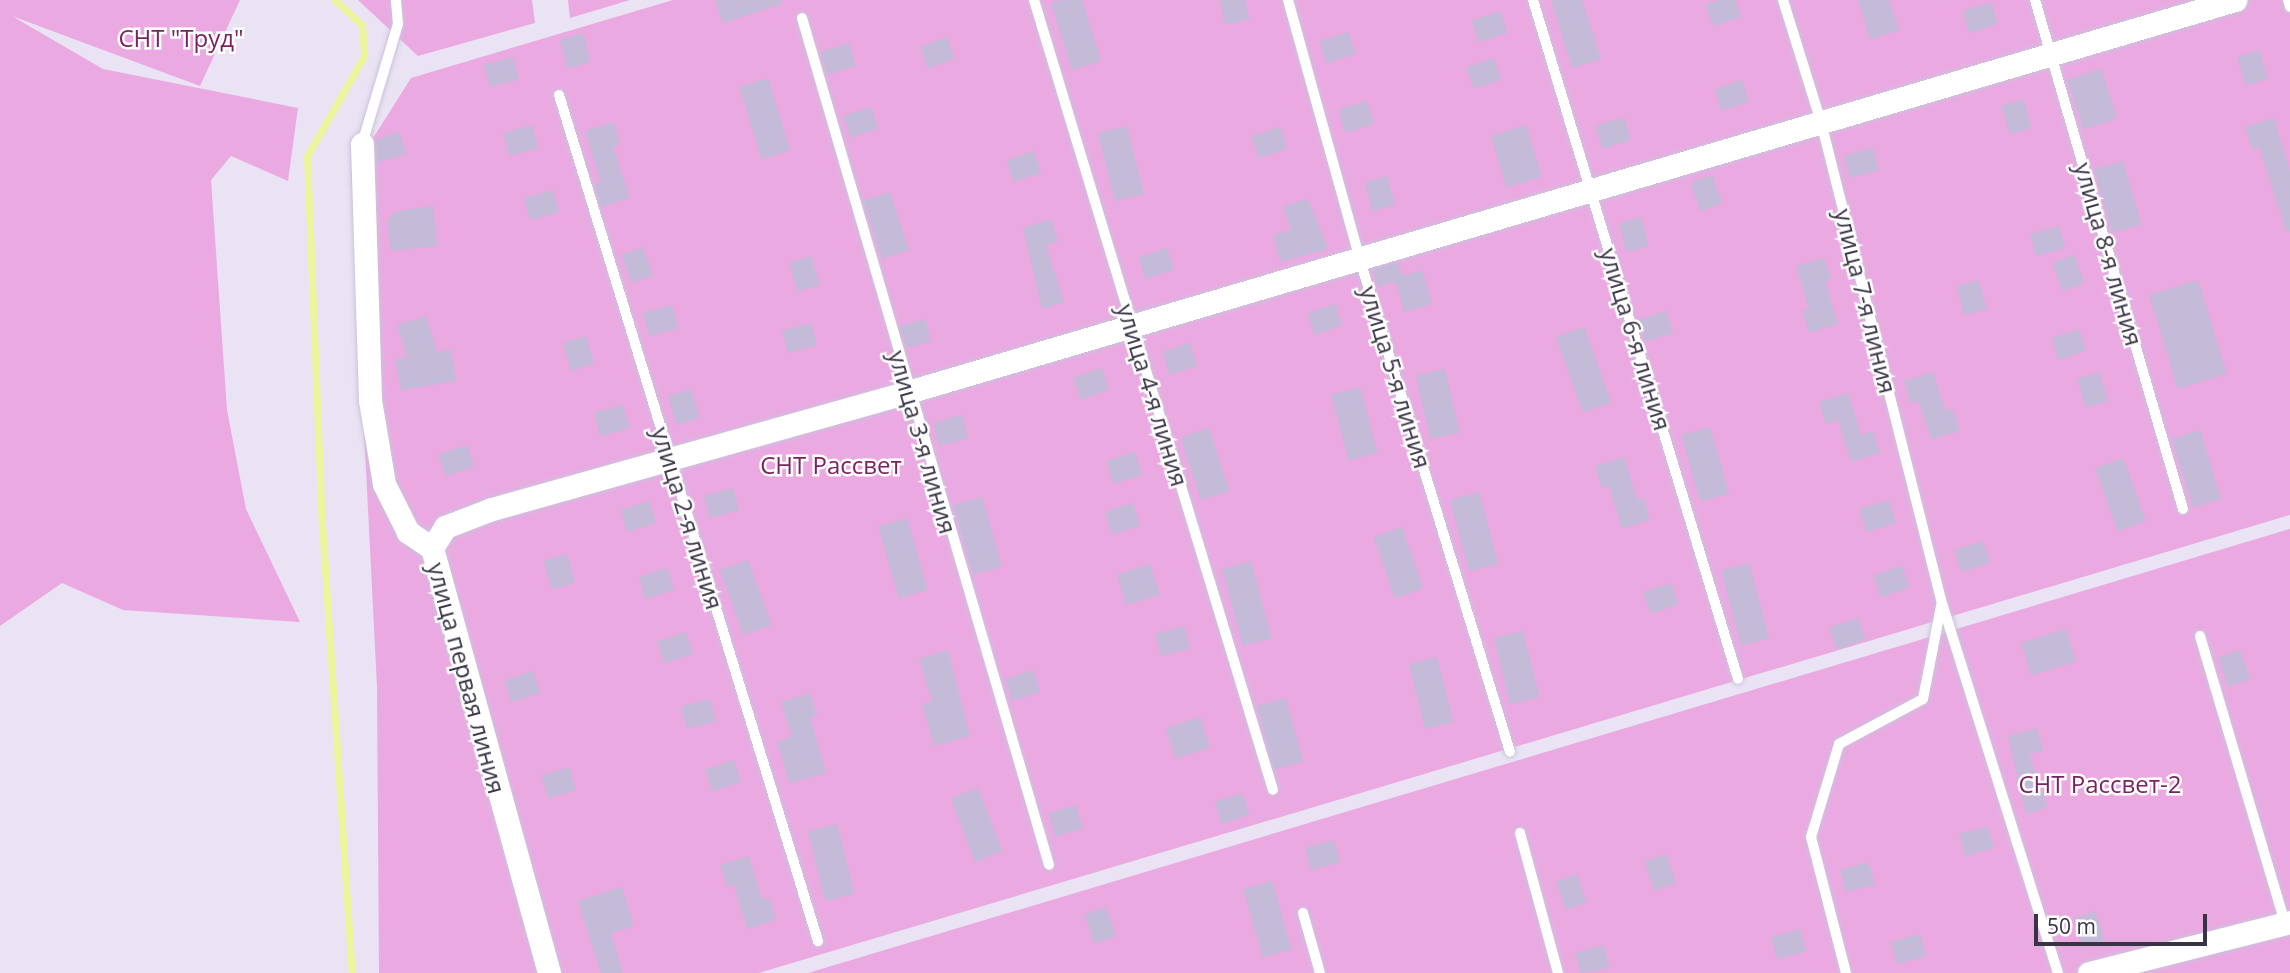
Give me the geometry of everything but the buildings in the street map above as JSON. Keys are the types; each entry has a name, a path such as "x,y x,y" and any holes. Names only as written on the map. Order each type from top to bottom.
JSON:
{"street":[{"path":"432,548 445,527 492,509 669,457 908,392 1131,324 1360,260 1590,188 2235,0"},
{"name":"улица первая линия","path":"362,144 370,400 384,484 408,532 432,548 549,973"},
{"path":"2089,973 2288,922"}],"lane":[{"path":"362,144 398,24 396,0"},
{"name":"улица 4-я линия","path":"1034,0 1273,790"},
{"name":"улица 5-я линия","path":"1288,0 1360,260 1510,752"},
{"name":"улица 6-я линия","path":"1533,0 1738,679"},
{"name":"улица 7-я линия","path":"1783,0 1821,122 1942,603 2059,973"},
{"name":"улица 8-я линия","path":"2035,0 2183,509"},
{"path":"2288,0 2290,7"},
{"name":"улица 3-я линия","path":"802,18 908,392 1049,865"},
{"name":"улица 2-я линия","path":"559,95 818,941"},
{"path":"1846,973 1811,836 1839,744 1923,699 1942,603"},
{"path":"2200,636 2288,922"},
{"path":"1520,832 1558,973"},
{"path":"1303,912 1320,973"}],"green space":[{"name":"СНТ \"Труд\"","path":"0,0 240,0 200,86 12,16 103,69 298,108 288,181 231,156 211,180 227,410 246,509 300,622 123,610 62,583 0,626"},
{"path":"358,0 532,0 535,23 418,56"},
{"path":"568,0 630,0 570,18"},
{"name":"СНТ Рассвет","path":"673,0 2290,0 2290,515 759,973 379,973 377,687 351,173 411,78"},
{"name":"СНТ Рассвет-2","path":"2290,529 2290,973 808,973"}],"waterway":[{"path":"335,0 362,25 364,56 307,156 322,524 352,973"}]}
